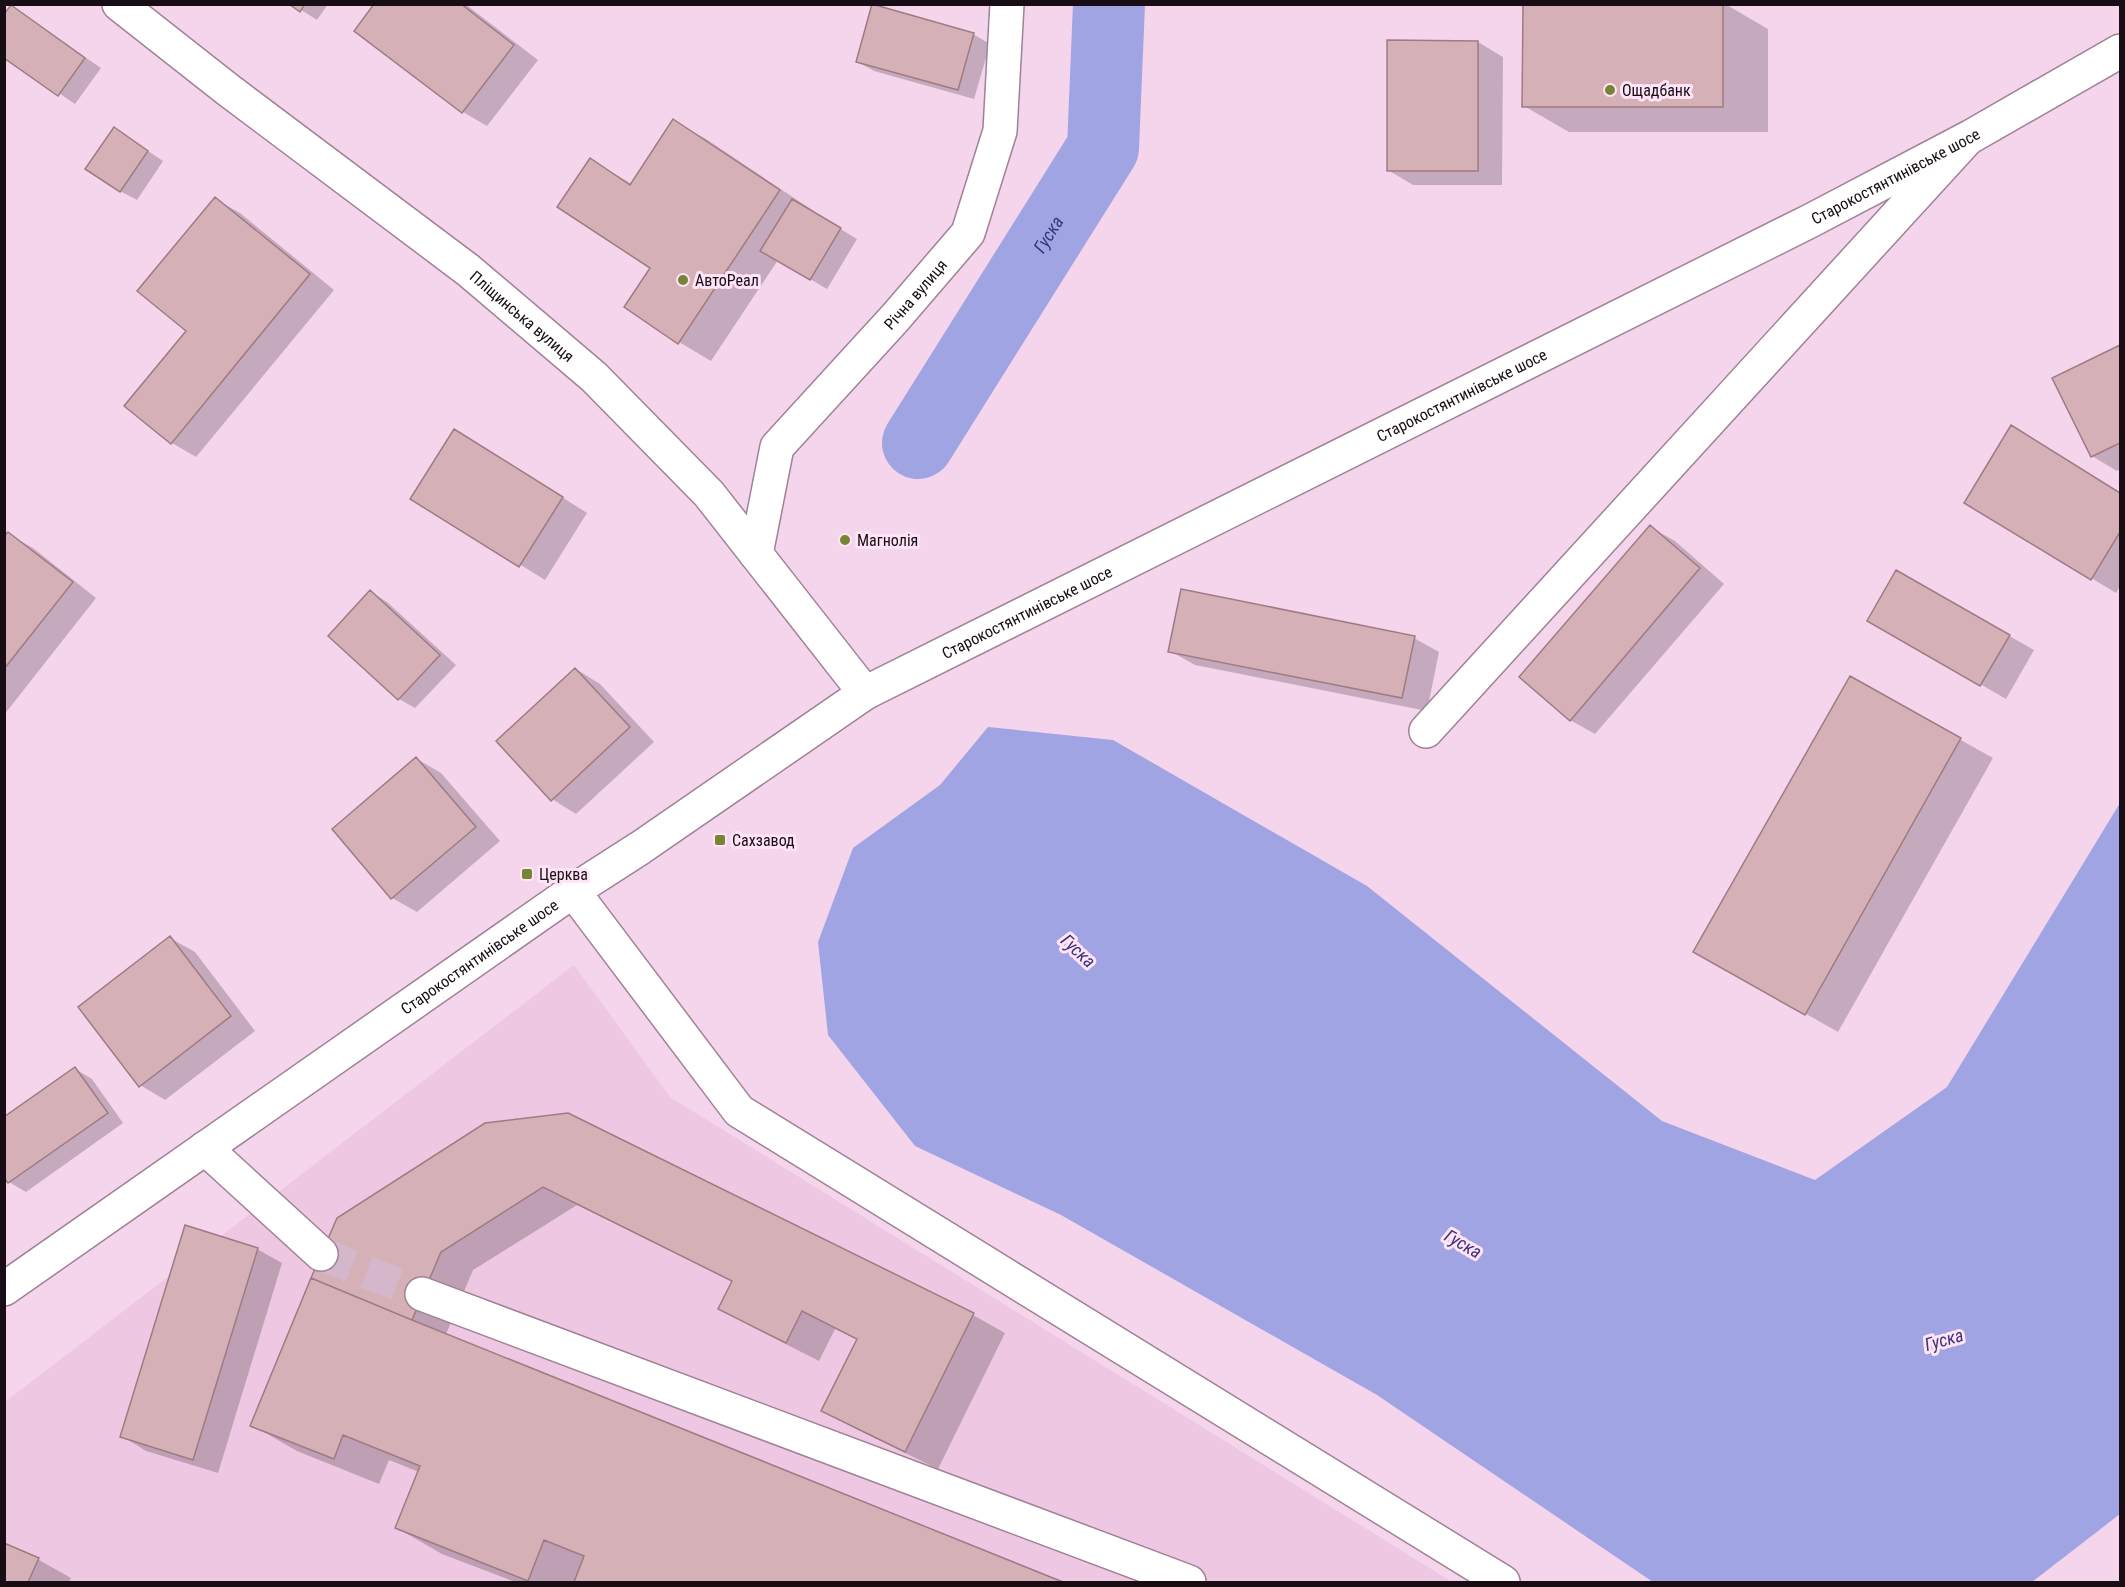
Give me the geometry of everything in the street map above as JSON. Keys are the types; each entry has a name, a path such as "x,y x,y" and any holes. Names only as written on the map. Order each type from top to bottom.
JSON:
{"main road":[{"name":"Пліщинська вулиця","path":"119,4 227,90 468,270 594,377 709,494 865,693"},
{"name":"Річна вулиця","path":"756,554 777,447 895,318 968,232 1000,131 1007,4"},
{"name":"Старокостянтинівське шосе","path":"4,1289 573,891 640,848 865,693 1810,221 1970,137 2121,51"},
{"path":"1426,731 1970,137"},
{"path":"573,891 739,1111 1503,1582"},
{"path":"205,1149 321,1254"},
{"path":"422,1294 1189,1582"}],"shaded area":[{"path":"574,965 670,1097 1452,1582 5,1582 5,1402"}],"water":[{"path":"988,727 1113,740 1367,886 1662,1121 1815,1180 1947,1087 2120,803 2120,1514 2032,1582 1653,1582 1377,1395 1061,1215 915,1146 828,1035 818,942 853,848 940,785"}],"building":[{"path":"289,4 305,4 300,12"},
{"path":"374,4 461,4 514,45 462,113 354,31"},
{"path":"872,4 974,33 958,90 856,62"},
{"path":"1723,4 1723,107 1522,107 1523,5"},
{"path":"11,5 85,58 58,96 4,58 4,14"},
{"path":"1387,40 1478,41 1478,171 1387,171"},
{"path":"673,119 780,190 678,344 624,307 650,268 557,207 590,158 630,185"},
{"path":"114,127 148,151 120,192 85,169"},
{"path":"215,197 310,274 171,444 124,406 186,331 137,291"},
{"path":"792,199 841,228 810,280 760,251"},
{"path":"2120,345 2120,443 2091,457 2052,378"},
{"path":"2011,425 2120,493 2120,532 2091,580 1964,503"},
{"path":"454,429 563,497 519,567 410,499"},
{"path":"1650,525 1700,568 1570,721 1519,677"},
{"path":"8,532 73,582 4,669 4,536"},
{"path":"1896,570 2010,635 1980,686 1867,621"},
{"path":"1181,589 1415,636 1402,698 1168,652"},
{"path":"370,590 440,655 398,700 328,636"},
{"path":"575,668 630,727 551,801 496,741"},
{"path":"1850,676 1961,738 1805,1015 1693,952"},
{"path":"416,757 476,827 391,899 332,829"},
{"path":"170,936 231,1016 139,1087 78,1007"},
{"path":"75,1067 108,1113 8,1183 4,1178 4,1117"},
{"path":"568,1113 974,1313 905,1452 821,1411 857,1339 802,1311 786,1343 718,1309 732,1281 543,1187 441,1252 412,1320 311,1278 337,1218 485,1123"},
{"path":"185,1225 258,1248 193,1460 120,1437"},
{"path":"311,1278 1063,1582 574,1582 584,1556 544,1540 528,1581 395,1528 420,1466 343,1435 334,1459 250,1426"},
{"path":"4,1543 39,1558 28,1582 4,1582"}],"waterway":[{"name":"Гуска","path":"918,443 1103,148 1109,4"}],"tunnel":[{"path":"321,1254 422,1294"}],"place":[{"name":"Ощадбанк","path":"1610,90"},
{"name":"АвтоРеал","path":"683,280"},
{"name":"Магнолія","path":"845,540"},
{"name":"Сахзавод","path":"720,840"},
{"name":"Церква","path":"527,874"}]}
